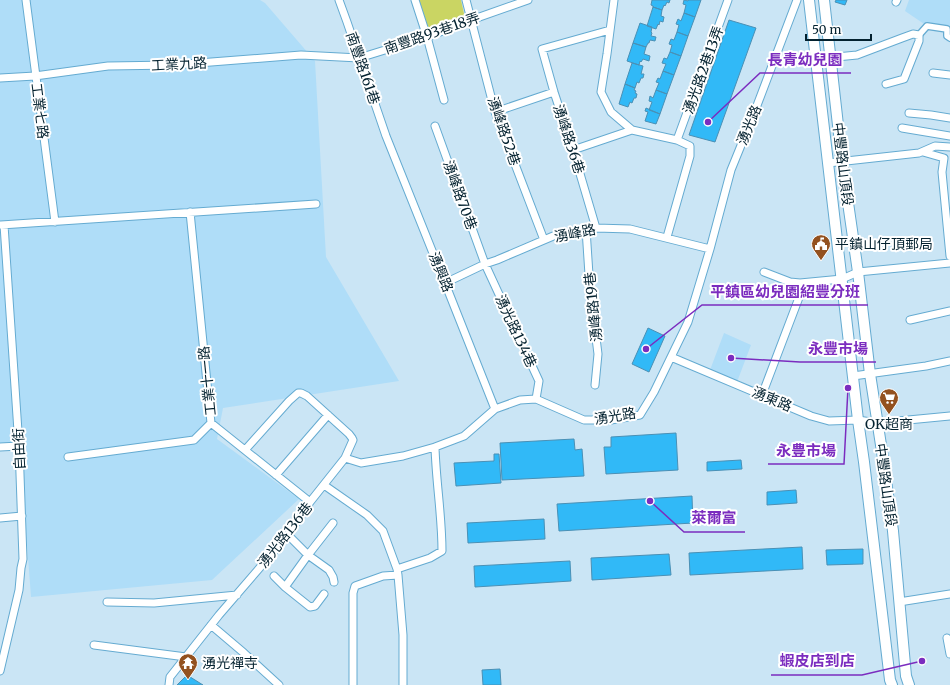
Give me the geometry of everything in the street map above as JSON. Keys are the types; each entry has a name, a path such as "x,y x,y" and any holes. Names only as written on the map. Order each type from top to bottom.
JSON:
{"main road":[{"name":"中豐路山頂段","path":"809,0 858,420 890,680 892,685"},
{"name":"中豐路山頂段","path":"824,0 842,161 858,272 870,374 893,531 906,676 909,685"}],"street":[{"name":"工業七路","path":"26,0 54,222"},
{"name":"南豐路161巷","path":"339,0 386,136"},
{"path":"415,0 427,37 444,100"},
{"name":"湧峰路52巷","path":"466,0 495,112 544,240"},
{"name":"南豐路93巷18弄","path":"359,58 427,37 514,2 528,0"},
{"path":"614,0 601,92 611,112 632,130 677,140 690,146 690,156 667,237"},
{"name":"湧光路2巷13弄","path":"677,140 728,0"},
{"name":"湧光路","path":"536,399 584,420 611,420 640,415 654,392 688,322 710,249 731,170 798,0"},
{"path":"886,84 904,79 919,41 919,35 927,26 947,29 947,36 950,38"},
{"name":"湧峰路36巷","path":"596,228 542,49 610,30"},
{"path":"816,59 857,56 913,34 919,35"},
{"name":"工業九路","path":"0,78 36,76 108,66 173,65 301,55 359,58"},
{"path":"933,73 950,75"},
{"path":"495,112 554,92"},
{"path":"910,114 950,118"},
{"name":"湧峰路70巷","path":"435,126 485,264"},
{"path":"902,128 950,136"},
{"path":"573,150 632,130"},
{"name":"湧興路","path":"386,136 495,410"},
{"path":"828,163 919,153 935,146 950,147"},
{"path":"923,152 944,158 942,172 950,256"},
{"path":"2,225 316,204"},
{"name":"工業十一路","path":"68,457 194,440 211,423 190,212"},
{"name":"自由街","path":"1,667 19,590 23,559 19,446 2,225"},
{"name":"湧峰路","path":"445,283 485,264 498,260 558,234 586,229 630,228 710,249"},
{"name":"湧峰路19巷","path":"586,229 590,290 598,354 595,385"},
{"path":"764,272 790,282 800,283 842,279 858,272 950,263"},
{"name":"湧光路134巷","path":"485,264 539,381 536,399"},
{"path":"762,395 800,295 800,283"},
{"path":"910,320 950,311"},
{"name":"湧東路","path":"671,357 811,416 829,421 858,420 877,423 950,416"},
{"path":"853,376 926,366 950,361"},
{"path":"245,450 298,393 307,396 328,415 276,475"},
{"path":"345,458 361,463 403,456 435,447 464,436 495,410 520,400 536,399"},
{"name":"湧光路136巷","path":"169,685 170,677 211,625 288,535 310,502 345,458 353,440 328,415"},
{"path":"211,423 310,502"},
{"path":"0,447 19,446"},
{"path":"353,685 352,593 355,586 397,572 430,558 442,551 435,447"},
{"path":"324,485 366,515 384,531 397,572 404,636 403,685"},
{"path":"0,518 22,516"},
{"path":"285,587 308,554 333,523"},
{"path":"288,535 308,554 329,570 334,582"},
{"path":"274,576 310,607 314,606 324,594"},
{"path":"900,602 950,594"},
{"path":"107,602 154,603 237,595"},
{"path":"211,625 279,685"},
{"path":"947,638 950,654"},
{"path":"94,645 186,657"}],"shaded area":[{"path":"0,0 260,0 265,3 315,61 326,257 399,381 223,408 217,439 299,499 212,580 31,597 20,449 0,449"},
{"path":"909,0 950,0 950,29 927,26 905,11"},
{"path":"724,333 751,345 737,382 710,370"}],"green space":[{"path":"419,0 461,0 465,18 429,31"}],"building":[{"path":"652,0 670,0 669,3 667,2 665,6 664,5 662,10 651,5"},
{"path":"684,0 701,0 695,17 684,13 686,5 683,4"},
{"path":"836,0 847,0 845,5 835,2"},
{"path":"653,7 662,10 661,16 664,17 663,22 660,21 656,29 647,26"},
{"path":"684,13 695,17 688,36 677,32 679,25 676,24 678,19 681,21"},
{"path":"729,20 756,28 715,142 689,135"},
{"path":"640,23 652,27 651,36 656,37 655,41 650,40 646,47 633,43"},
{"path":"677,32 688,36 681,56 670,52 672,45 669,44 671,39 674,40"},
{"path":"633,43 646,47 644,54 650,56 649,61 643,59 641,62 640,61 639,65 627,61"},
{"path":"670,52 681,56 674,75 663,71 666,64 662,63 664,58 667,59"},
{"path":"632,63 643,66 641,74 644,74 639,83 637,82 635,88 625,84"},
{"path":"663,71 674,75 667,94 656,90 659,83 656,82 658,78 660,79"},
{"path":"625,84 635,88 635,93 637,94 636,98 634,98 632,103 630,102 628,107 619,104"},
{"path":"656,90 667,94 660,114 649,110 652,102 649,101 650,96 653,98"},
{"path":"646,108 660,114 656,124 645,121 648,112 645,111"},
{"path":"648,328 665,336 649,372 632,364"},
{"path":"676,433 678,470 606,474 604,447 611,447 611,437"},
{"path":"574,439 575,450 582,449 584,476 502,480 500,443"},
{"path":"494,454 499,454 501,483 456,486 454,463 494,461"},
{"path":"741,460 742,469 707,471 707,462"},
{"path":"796,490 797,503 767,505 767,492"},
{"path":"692,496 693,523 559,531 557,504"},
{"path":"544,519 545,539 468,543 467,523"},
{"path":"802,547 803,569 690,575 689,553"},
{"path":"863,549 863,564 827,565 826,550"},
{"path":"669,554 671,575 592,580 591,558"},
{"path":"570,561 571,581 475,587 474,566"},
{"path":"500,669 501,685 483,685 482,670"},
{"name":"湧光禪寺","path":"187,675 203,685 177,685"}],"place":[{"name":"長青幼兒園","path":"708,122"},
{"name":"平鎮山仔頂郵局","path":"821,261"},
{"name":"平鎮區幼兒園紹豐分班","path":"646,349"},
{"name":"永豐市場","path":"731,358"},
{"name":"永豊市場","path":"848,388"},
{"name":"OK超商","path":"889,415"},
{"name":"萊爾富","path":"650,501"},
{"name":"蝦皮店到店","path":"922,661"},
{"name":"湧光禪寺","path":"188,680"}]}
